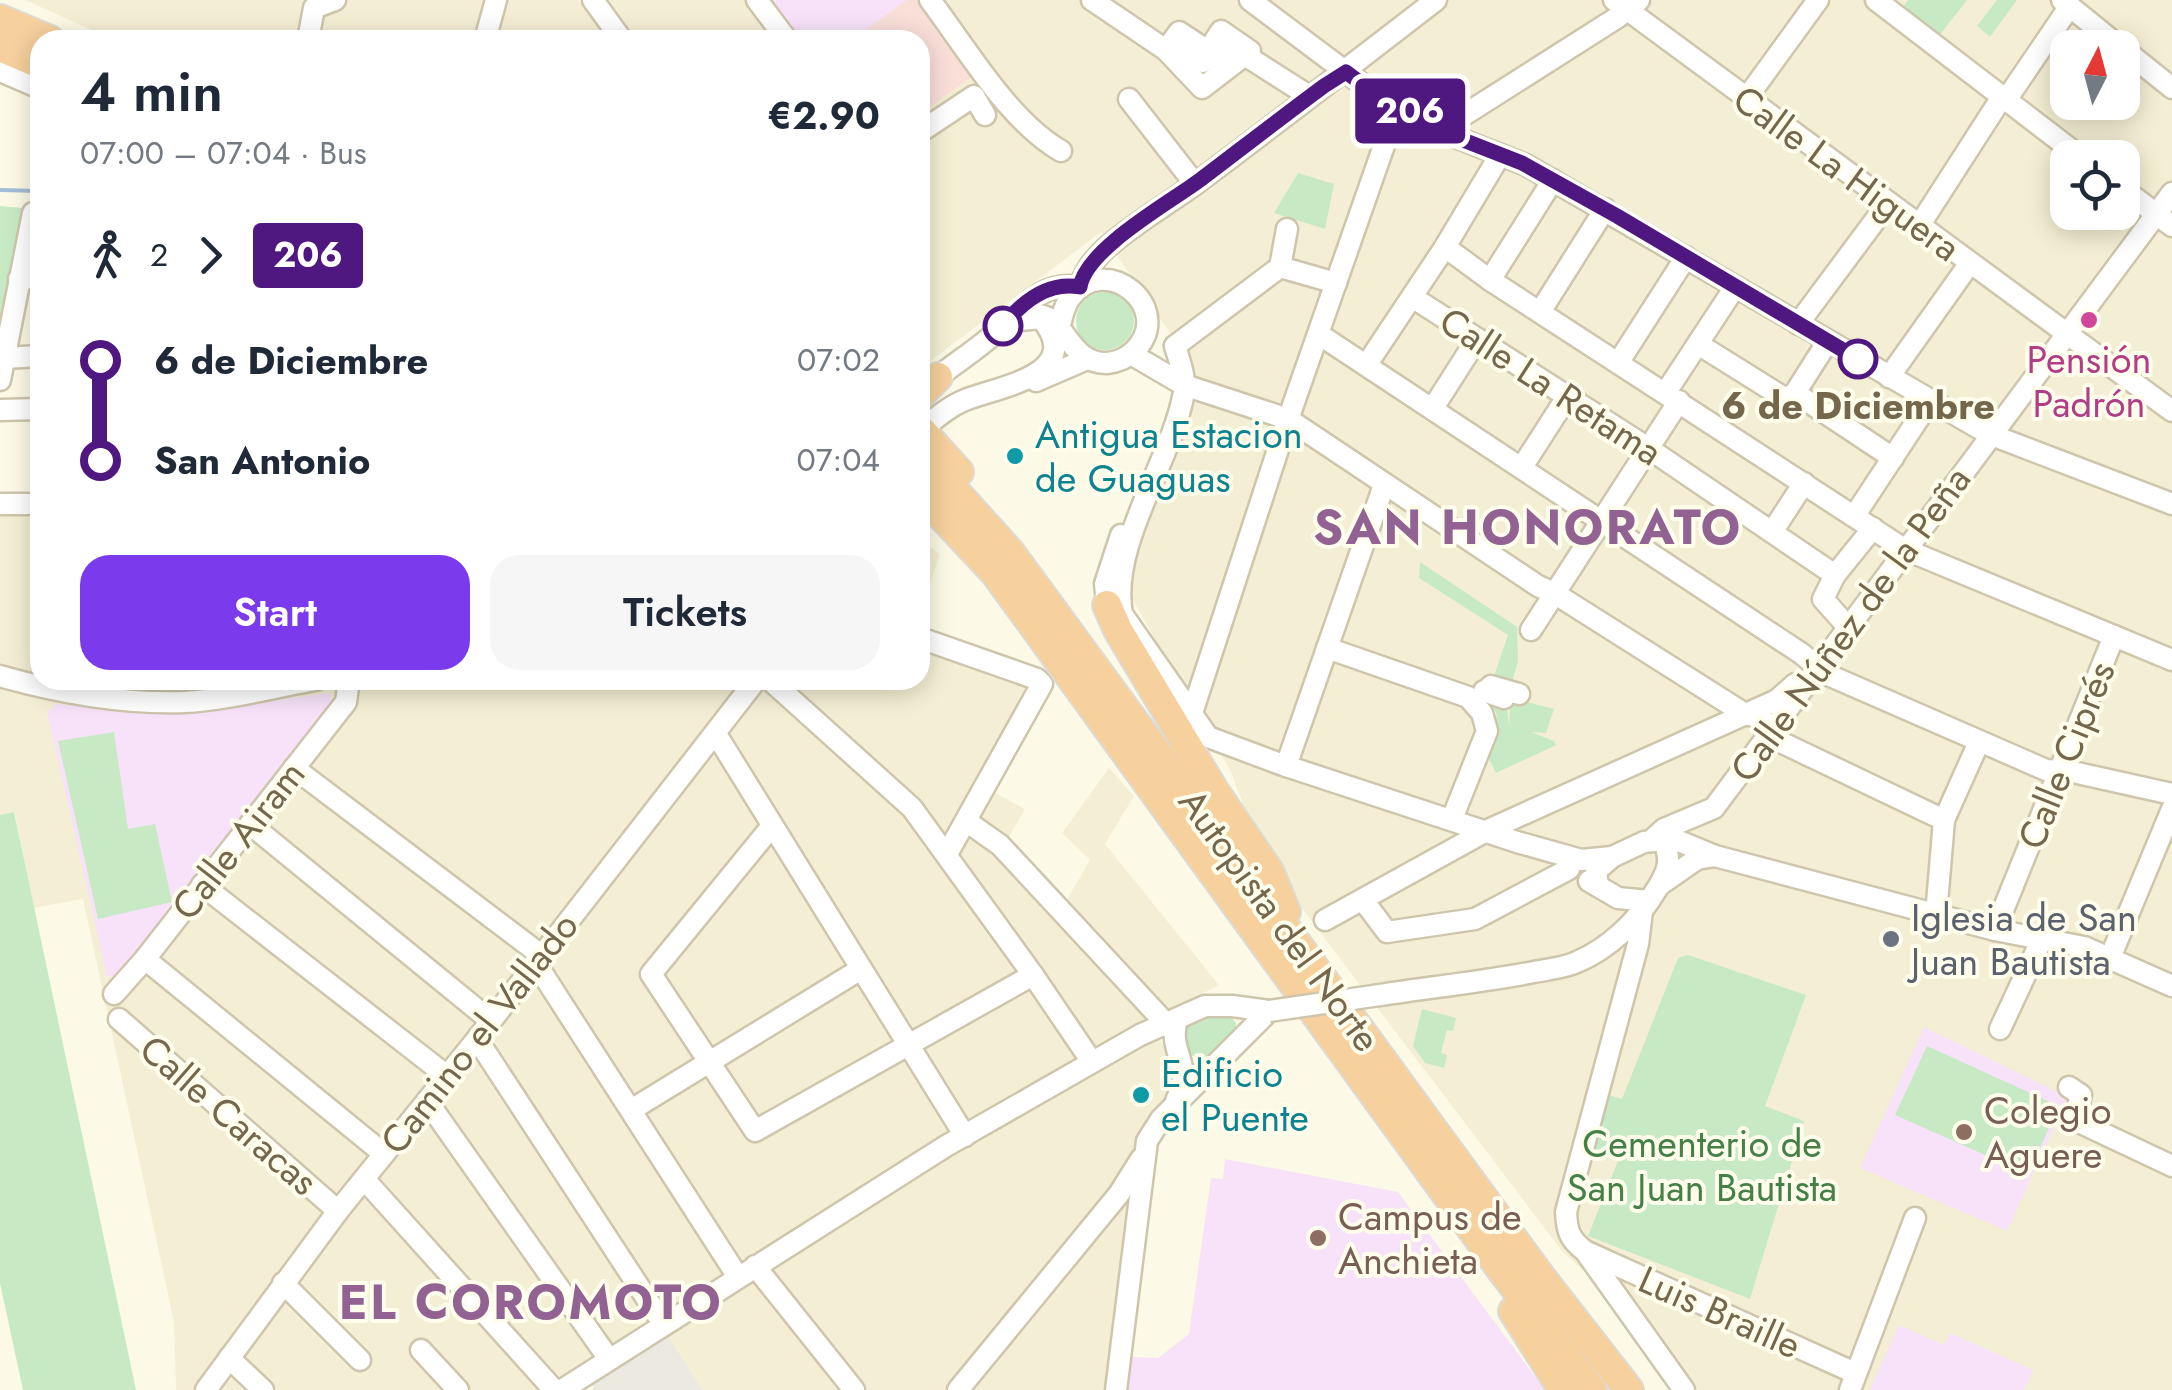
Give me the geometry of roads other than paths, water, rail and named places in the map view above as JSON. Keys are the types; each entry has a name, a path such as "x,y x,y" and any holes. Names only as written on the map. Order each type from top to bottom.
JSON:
{"highway":[{"path":"0,18 30,31"},
{"path":"0,47 30,60"},
{"name":"Autopista del Norte","path":"932,458 1007,522 1073,606 1160,753 1298,946 1629,1390"},
{"name":"Autopista del Norte","path":"930,504 995,573 1592,1390"},
{"path":"930,523 981,579 1054,675 1095,708"},
{"path":"1107,605 1118,630 1216,792 1269,872 1298,946"},
{"path":"1500,1268 1514,1313 1562,1390"},
{"path":"1599,1352 1620,1357 1650,1390"}],"street":[{"path":"310,30 314,8 335,0"},
{"path":"487,30 496,0"},
{"path":"757,0 780,30"},
{"path":"930,0 1020,119 1041,140 1061,151"},
{"path":"1092,0 1166,50 1202,62 1229,44 1309,96"},
{"path":"1250,0 1370,90 1553,180 1989,434 2172,504"},
{"path":"1080,287 1082,276 1139,220 1195,184 1436,0"},
{"path":"1746,99 1818,0"},
{"path":"1876,0 2059,140"},
{"path":"602,3 617,30"},
{"path":"1919,226 2066,3 2100,30"},
{"path":"1192,712 1288,420 1387,138 1408,123 1433,124 1627,4"},
{"name":"Calle La Higuera","path":"1627,4 1746,99 2172,411"},
{"path":"2140,62 2172,88"},
{"path":"0,71 30,84"},
{"path":"930,125 974,96 985,116"},
{"path":"1129,99 1195,184"},
{"path":"1368,364 1500,154"},
{"path":"1490,280 1553,180"},
{"path":"1195,184 1181,200 1118,250 1116,266 1216,396"},
{"name":"Calle Núñez de la Peña","path":"1612,857 1658,839 1664,829 1714,808 1770,732 1810,661 1847,626 2066,334 2164,220 2172,193"},
{"path":"2140,202 2164,220"},
{"path":"1798,324 1888,203"},
{"path":"1540,312 1605,209"},
{"path":"1011,324 1014,312 1124,226 1139,220"},
{"path":"1174,346 1280,266 1287,229"},
{"path":"1445,247 1904,549 2172,660"},
{"path":"1618,363 1686,257"},
{"path":"1889,377 1970,263"},
{"path":"1280,266 1336,283"},
{"path":"0,380 29,278"},
{"path":"930,425 959,402 1019,382 1046,367 1061,332 1066,304 1080,287 1100,279 1129,286"},
{"path":"1042,291 1068,284 1080,287"},
{"path":"1531,630 1648,448 1698,344 1735,286"},
{"name":"Calle La Retama","path":"1412,297 1648,448 1835,575"},
{"path":"930,382 1011,324 1041,318 1087,359 1106,363 1130,354 1144,337 1145,308"},
{"path":"1320,334 1826,674 2046,770 2172,794"},
{"path":"1433,408 1477,338"},
{"path":"1698,344 1786,399 1795,394 1828,341"},
{"path":"1174,346 1184,385 1173,429 1126,560 1119,600 1122,614 1208,737 1488,830 1618,898 1645,906"},
{"path":"1130,354 1184,385 1288,420 1538,586 1745,714 1758,717 1770,732 1944,820"},
{"path":"4,358 30,357"},
{"path":"1019,382 1040,380 1087,359"},
{"path":"1795,394 1893,458"},
{"path":"1522,467 1567,397"},
{"path":"1847,626 1823,599 1825,590 1864,522 1893,458 1930,401"},
{"path":"0,410 30,408"},
{"path":"1107,605 1110,561 1163,430 1177,409"},
{"path":"1772,532 1804,483"},
{"path":"1286,766 1384,485"},
{"path":"0,504 30,504"},
{"name":"Calle Ciprés","path":"1995,930 2114,636"},
{"path":"930,642 1042,684 947,854"},
{"path":"1327,648 1468,697 1483,694 1504,698 1505,695 1490,690 1491,686 1519,694"},
{"path":"1325,920 1488,830 1790,692 1810,661"},
{"path":"0,676 30,685"},
{"path":"111,690 187,702 203,690"},
{"name":"Calle Airam","path":"114,994 346,702 348,690"},
{"name":"Camino el Vallado","path":"206,1390 338,1211 749,690"},
{"path":"781,690 903,798 1033,974 1092,1062"},
{"path":"1452,819 1487,731 1483,694"},
{"path":"716,734 965,1136"},
{"path":"1936,914 1944,820 1979,742"},
{"path":"294,768 538,959 631,1110 746,1271 854,1390"},
{"path":"2110,958 2172,809"},
{"path":"966,822 1000,845 1203,1064 1220,1058"},
{"path":"250,824 491,1020"},
{"path":"772,826 651,974 756,1131 1033,974"},
{"path":"1658,839 1688,843 1715,856 1995,930 2084,947 2172,986"},
{"path":"1658,839 1670,858 1645,906 1566,1212 1572,1242 1585,1251 1684,1390"},
{"path":"1517,842 1581,860 1612,857"},
{"path":"365,1180 558,1390 965,1136 1140,1036 1175,1036 1205,1006 1269,1011 1576,963 1599,950 1698,859 1715,856"},
{"path":"1598,886 1596,872 1612,857"},
{"path":"1363,900 1387,932 1475,919 1569,869"},
{"path":"202,885 447,1076"},
{"path":"2000,1029 2042,939"},
{"path":"1599,950 1630,966"},
{"path":"145,959 384,1154"},
{"path":"631,1110 860,969"},
{"path":"1232,1006 1243,1036"},
{"path":"958,1390 1120,1194 1153,1130 1269,1011"},
{"name":"Calle Caracas","path":"120,1019 338,1211"},
{"path":"1140,1036 1175,1036"},
{"path":"1173,1106 1184,1079 1175,1036"},
{"path":"477,1039 664,1325"},
{"path":"2070,1087 2081,1095 2076,1114 2083,1124 2172,1166"},
{"path":"428,1101 609,1360"},
{"path":"1116,1390 1144,1153"},
{"path":"1120,1194 1140,1205"},
{"path":"1852,1381 1915,1218"},
{"name":"Luis Braille","path":"1585,1251 1852,1381"},
{"path":"1626,1310 1637,1294 1655,1282"},
{"path":"283,1283 360,1360"},
{"path":"421,1350 458,1390"},
{"path":"229,1358 263,1390"}],"waterway":[{"path":"0,190 30,191"}],"place":[{"name":"Pensión Padrón","path":"2089,320"},
{"name":"6 de Diciembre","path":"1858,359"},
{"name":"Antigua Estacion de Guaguas","path":"1015,456"},
{"name":"Iglesia de San Juan Bautista","path":"1891,939"},
{"name":"Edificio el Puente","path":"1141,1095"},
{"name":"Colegio Aguere","path":"1964,1132"},
{"name":"Campus de Anchieta","path":"1318,1238"}],"district":[{"name":"SAN HONORATO","path":"1528,527"},
{"name":"EL COROMOTO","path":"531,1302"}],"park label":[{"name":"Cementerio de San Juan Bautista","path":"1702,1165"}]}
